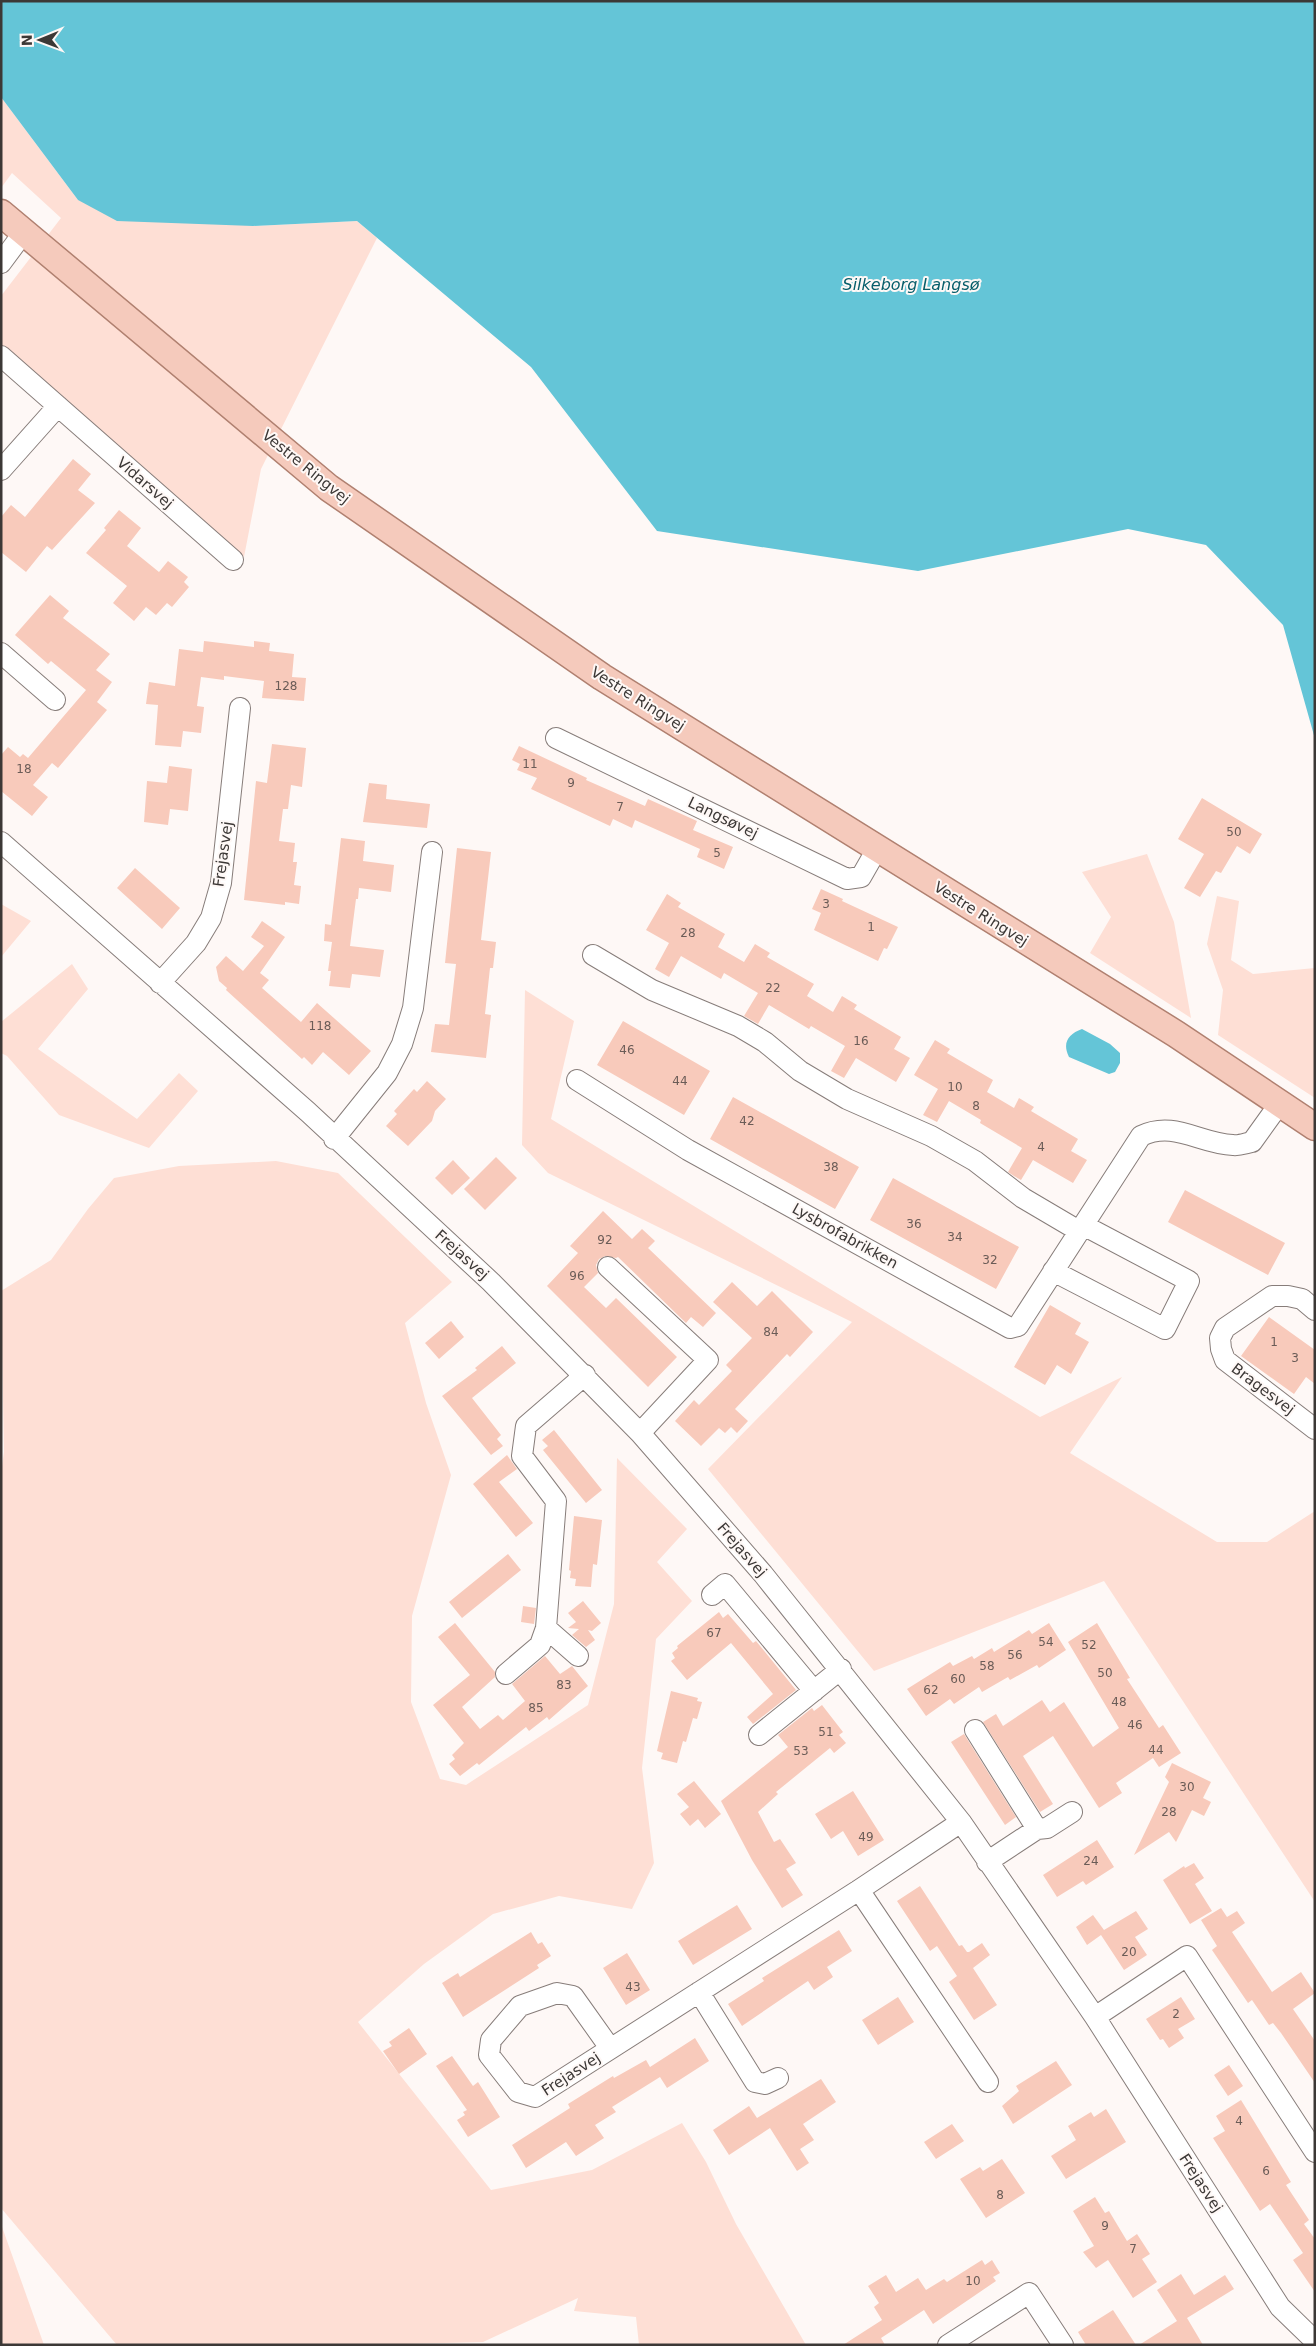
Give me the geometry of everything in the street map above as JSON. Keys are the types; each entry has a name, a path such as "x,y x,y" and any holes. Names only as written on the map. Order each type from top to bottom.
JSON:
{"main road":[{"name":"Vestre Ringvej","path":"2,215 329,488 602,677 1176,1034 1315,1127"}],"street":[{"path":"1,263 24,232"},
{"name":"Vidarsvej","path":"1,356 233,560"},
{"path":"1,470 58,406"},
{"path":"1,653 55,700"},
{"name":"Frejasvej","path":"160,983 196,943 211,918 221,883 240,708"},
{"name":"Langsøvej","path":"556,738 847,879 861,877 877,849"},
{"name":"Frejasvej","path":"1,842 308,1112 334,1139 491,1282 640,1433 763,1574 962,1822 987,1862 1095,2017 1280,2307 1315,2341"},
{"path":"334,1139 387,1073 402,1044 413,1008 432,852"},
{"path":"592,955 652,990 738,1026 765,1042 800,1071 846,1099 931,1136 975,1161 1023,1198 1189,1281 1165,1329 1053,1271"},
{"name":"Lysbrofabrikken","path":"577,1080 688,1150 1010,1328 1018,1326 1141,1136 1154,1130 1173,1131 1233,1145 1252,1142 1280,1103"},
{"path":"608,1267 708,1360 640,1433"},
{"name":"Bragesvej","path":"1315,1310 1302,1299 1288,1296 1272,1296 1224,1328 1220,1338 1221,1349 1226,1360 1315,1429"},
{"path":"506,1674 540,1645 546,1628 556,1501 522,1456 526,1426 585,1376"},
{"path":"712,1595 725,1584 814,1691"},
{"path":"546,1628 578,1656"},
{"path":"760,1735 841,1669"},
{"path":"975,1730 1037,1829"},
{"path":"987,1862 1037,1829 1047,1828 1072,1812"},
{"name":"Frejasvej","path":"610,2048 572,1996 557,1993 520,2006 491,2040 489,2054 518,2092 535,2097 962,1822"},
{"path":"859,1890 988,2082"},
{"path":"1095,2017 1187,1956 1315,2152"},
{"path":"700,1992 755,2082 765,2084 778,2078"},
{"path":"948,2345 1029,2293 1063,2345"}],"shaded area":[{"path":"1,97 78,200 253,226 357,221 377,238 261,469 244,557 1,353 1,296 61,218 12,173 1,188"},
{"path":"1147,854 1174,922 1191,1018 1090,953 1111,917 1082,872"},
{"path":"1217,896 1239,901 1231,960 1253,974 1315,968 1315,1098 1218,1035 1223,990 1207,944"},
{"path":"1,904 31,921 1,957"},
{"path":"72,964 88,989 38,1049 137,1119 179,1073 198,1091 149,1148 59,1115 7,1056 1,1053 1,1022"},
{"path":"525,990 574,1021 551,1119 1040,1417 1122,1377 1070,1453 1217,1542 1267,1542 1315,1511 1315,1902 1104,1581 874,1671 708,1469 852,1322 548,1173 522,1145"},
{"path":"276,1161 338,1173 452,1282 405,1323 426,1403 451,1475 412,1616 411,1702 440,1779 466,1785 588,1705 614,1604 617,1458 687,1529 657,1562 692,1601 656,1639 642,1768 654,1863 632,1909 559,1896 493,1914 424,1964 358,2022 491,2190 592,2170 682,2123 706,2162 736,2224 806,2345 639,2345 636,2317 574,2311 578,2298 483,2342 366,2345 117,2345 1,2208 1,1473 4,1452 1,1291 51,1260 88,1209 114,1178 179,1166"},
{"path":"1,2224 44,2345 1,2345"}],"water":[{"name":"Silkeborg Langsø","path":"1,1 1315,1 1315,739 1283,625 1206,545 1128,529 918,571 657,531 531,367 357,221 253,226 117,221 78,200 1,97"},
{"path":"1082,1029 1110,1044 1120,1053 1120,1063 1115,1072 1109,1074 1069,1057 1066,1043 1070,1036"}],"building":[{"path":"73,459 91,474 78,490 95,503 52,550 47,546 26,572 1,552 1,517 11,505 25,517"},
{"path":"119,510 141,528 127,546 159,572 168,561 188,577 184,582 189,587 172,607 167,603 156,615 146,607 134,621 113,603 127,586 86,553 106,530 104,528"},
{"path":"50,595 69,611 63,618 110,654 96,670 112,682 97,702 107,710 58,768 52,763 33,785 48,797 32,816 1,791 1,755 8,747 20,757 23,754 28,758 86,690 51,661 48,664 15,635"},
{"path":"204,641 254,647 254,641 270,643 269,651 294,654 292,677 306,678 304,701 262,698 264,681 224,676 224,680 201,677 197,706 204,707 201,733 183,731 181,747 155,745 158,705 146,704 149,682 175,686 179,649 203,652"},
{"path":"272,744 306,748 302,787 291,785 288,809 283,809 279,841 295,843 293,862 297,862 294,885 301,886 299,904 285,902 285,905 244,900 256,781 267,783"},
{"path":"519,746 587,778 586,780 645,806 648,799 697,821 693,830 733,847 724,869 697,857 700,849 635,820 632,828 613,819 610,826 531,789 537,778 517,770 520,764 512,760"},
{"path":"169,766 192,769 188,811 170,809 168,825 144,822 147,781 167,783"},
{"path":"369,783 387,785 386,799 430,804 427,828 363,822"},
{"path":"1202,798 1262,834 1250,854 1237,846 1221,873 1216,871 1200,897 1184,888 1204,854 1178,839"},
{"path":"341,838 365,841 363,861 394,865 391,892 359,888 350,946 384,950 380,977 352,974 350,988 329,986 331,971 328,971 332,942 324,941 325,924 331,925"},
{"path":"457,848 491,852 481,940 496,942 493,968 490,968 485,1014 491,1015 486,1058 431,1052 435,1024 449,1025 456,964 445,963"},
{"path":"135,868 180,908 162,929 117,888"},
{"path":"821,889 898,927 887,949 884,948 878,961 814,930 821,913 812,909"},
{"path":"667,894 681,903 678,907 725,934 718,947 744,962 755,944 770,953 767,957 814,984 807,996 833,1012 842,996 857,1005 854,1009 901,1037 894,1049 910,1058 896,1082 856,1058 844,1078 831,1071 845,1046 811,1026 809,1029 769,1005 758,1024 744,1016 758,993 724,973 721,979 681,956 669,977 655,969 669,943 646,930"},
{"path":"262,921 285,937 260,973 269,980 262,988 301,1022 317,1003 371,1051 349,1075 323,1052 312,1065 304,1057 302,1059 226,990 227,988 219,981 216,967 226,956 243,971 264,946 251,937"},
{"path":"623,1021 710,1071 684,1115 597,1065"},
{"path":"935,1040 950,1049 947,1053 993,1080 987,1092 1014,1108 1019,1098 1034,1107 1031,1111 1078,1139 1071,1151 1087,1160 1073,1183 1033,1160 1021,1180 1014,1176 1008,1172 1022,1148 980,1123 981,1120 949,1101 937,1122 923,1115 938,1089 914,1075"},
{"path":"427,1081 446,1099 435,1111 432,1121 408,1146 386,1126 397,1114 394,1111 414,1089 417,1092"},
{"path":"733,1097 859,1167 835,1209 710,1139"},
{"path":"496,1157 517,1178 485,1210 464,1189"},
{"path":"453,1160 470,1178 452,1195 435,1178"},
{"path":"893,1178 1019,1247 996,1289 870,1220"},
{"path":"1185,1190 1285,1243 1268,1275 1168,1222"},
{"path":"603,1211 632,1239 642,1229 655,1241 648,1248 716,1313 703,1327 691,1317 686,1323 618,1257 605,1256 599,1259 596,1265 598,1273 584,1287 606,1308 616,1298 677,1357 648,1387 547,1286 578,1253 570,1246"},
{"path":"732,1282 757,1306 772,1291 813,1332 790,1357 787,1354 735,1409 748,1421 737,1433 731,1427 725,1433 719,1428 701,1446 675,1421 694,1400 699,1405 732,1371 726,1365 752,1338 713,1302"},
{"path":"1050,1305 1081,1323 1075,1334 1089,1342 1071,1374 1057,1365 1045,1385 1014,1367"},
{"path":"1269,1317 1315,1350 1315,1384 1306,1377 1294,1394 1241,1356"},
{"path":"451,1321 464,1337 439,1359 425,1343"},
{"path":"502,1346 516,1363 472,1398 501,1435 497,1439 503,1446 491,1455 442,1396 477,1370 475,1368"},
{"path":"554,1430 602,1490 586,1503 543,1450 548,1446 542,1440"},
{"path":"507,1455 517,1469 499,1482 533,1523 516,1537 473,1484"},
{"path":"574,1516 602,1520 597,1565 593,1564 591,1587 575,1586 576,1579 570,1578 571,1571 569,1570"},
{"path":"508,1554 521,1570 462,1618 449,1602"},
{"path":"583,1601 601,1623 592,1631 588,1630 595,1640 586,1647 572,1635 579,1629 568,1628 576,1622 568,1613"},
{"path":"523,1606 536,1608 534,1624 521,1622"},
{"path":"719,1612 723,1618 728,1614 753,1643 756,1641 796,1690 753,1724 747,1717 773,1694 731,1643 687,1680 671,1661 675,1658 672,1653 678,1648 677,1646"},
{"path":"455,1623 495,1672 495,1677 462,1707 480,1729 498,1715 503,1720 525,1701 512,1684 545,1656 560,1674 572,1666 588,1686 549,1720 547,1717 529,1731 526,1727 479,1765 477,1763 460,1776 449,1764 455,1759 452,1755 464,1743 433,1705 470,1675 438,1637"},
{"path":"1049,1623 1066,1650 1039,1668 1037,1665 1010,1680 1008,1677 982,1692 979,1687 954,1704 950,1699 926,1716 907,1689 950,1662 953,1666 972,1656 974,1659 992,1648 994,1652 1029,1630 1032,1634"},
{"path":"1097,1623 1130,1678 1127,1679 1159,1728 1163,1725 1181,1753 1159,1767 1153,1758 1116,1783 1122,1793 1099,1808 1053,1736 1023,1756 1053,1804 1040,1812 983,1722 996,1714 1003,1726 1042,1700 1050,1712 1064,1702 1093,1747 1119,1728 1068,1642"},
{"path":"671,1691 698,1698 697,1701 702,1702 697,1719 693,1718 686,1742 683,1741 677,1763 661,1759 663,1753 657,1751"},
{"path":"822,1705 843,1732 839,1735 846,1743 834,1753 830,1748 776,1792 778,1794 758,1812 774,1842 780,1839 796,1863 786,1869 803,1895 782,1908 752,1860 721,1801 788,1747 778,1735 812,1708 814,1711"},
{"path":"964,1734 1016,1817 1005,1825 951,1742"},
{"path":"1172,1763 1211,1782 1203,1798 1211,1802 1204,1816 1192,1810 1176,1842 1169,1832 1134,1855 1169,1782 1165,1777"},
{"path":"694,1781 721,1814 705,1828 698,1819 690,1826 680,1814 689,1807 677,1794"},
{"path":"853,1791 884,1840 858,1856 843,1831 831,1839 815,1814"},
{"path":"1097,1840 1114,1867 1086,1885 1083,1881 1057,1897 1043,1875"},
{"path":"1194,1863 1204,1878 1195,1884 1212,1911 1190,1924 1163,1880 1184,1866 1185,1868"},
{"path":"920,1886 959,1946 962,1945 969,1952 982,1943 990,1955 973,1968 997,2005 974,2020 949,1982 957,1976 937,1946 930,1951 897,1901"},
{"path":"737,1905 752,1929 693,1965 678,1941"},
{"path":"1221,1908 1227,1917 1237,1911 1245,1923 1232,1932 1272,1992 1301,1972 1315,1993 1293,2009 1315,2041 1315,2083 1273,2023 1269,2025 1252,2000 1248,2003 1212,1950 1217,1946 1201,1920"},
{"path":"1136,1911 1148,1929 1135,1937 1147,1955 1124,1970 1101,1935 1087,1945 1076,1927 1093,1915 1104,1930"},
{"path":"839,1930 852,1951 827,1967 833,1977 814,1990 808,1981 742,2026 728,2004 764,1981 762,1978"},
{"path":"531,1932 538,1944 542,1942 551,1956 537,1965 539,1968 463,2017 442,1983 458,1973 460,1977"},
{"path":"627,1953 650,1990 626,2005 603,1968"},
{"path":"898,1997 914,2022 878,2045 862,2020"},
{"path":"1181,1997 1195,2019 1178,2029 1184,2038 1169,2048 1163,2039 1160,2040 1146,2019"},
{"path":"409,2028 427,2054 399,2074 383,2051 392,2046 389,2042"},
{"path":"695,2038 709,2061 667,2088 660,2077 612,2107 616,2112 595,2125 604,2138 576,2156 566,2142 526,2168 512,2145 570,2108 568,2104 613,2076 614,2078 646,2060 650,2067"},
{"path":"452,2056 473,2086 478,2082 500,2117 468,2137 457,2120 465,2115 463,2112 467,2110 436,2066"},
{"path":"1056,2061 1072,2085 1013,2124 1002,2106 1019,2091 1016,2086"},
{"path":"1229,2065 1243,2086 1228,2096 1214,2075"},
{"path":"821,2079 836,2102 803,2124 814,2140 800,2149 809,2163 797,2171 770,2128 729,2155 713,2130 749,2106 757,2118"},
{"path":"1241,2100 1291,2182 1286,2185 1309,2220 1304,2224 1315,2239 1315,2292 1293,2260 1303,2253 1270,2204 1260,2211 1213,2138 1225,2131 1216,2116"},
{"path":"1106,2109 1126,2142 1066,2179 1051,2156 1076,2140 1068,2126 1091,2112 1094,2117"},
{"path":"952,2124 964,2141 936,2159 924,2142"},
{"path":"1002,2159 1025,2193 986,2218 960,2179 980,2167 983,2171"},
{"path":"1095,2197 1105,2213 1109,2211 1127,2241 1137,2234 1150,2254 1142,2259 1157,2282 1133,2298 1108,2260 1096,2268 1083,2252 1094,2246 1073,2211"},
{"path":"982,2260 985,2265 992,2260 1000,2273 993,2277 996,2281 933,2324 924,2310 881,2338 885,2345 843,2345 882,2320 874,2307 879,2303 868,2286 886,2275 896,2292 918,2278 926,2290 944,2279 947,2282"},
{"path":"1181,2274 1194,2295 1225,2275 1234,2289 1187,2318 1203,2345 1139,2345 1177,2321 1157,2290"},
{"path":"1113,2310 1136,2345 1086,2345 1078,2332"}]}
